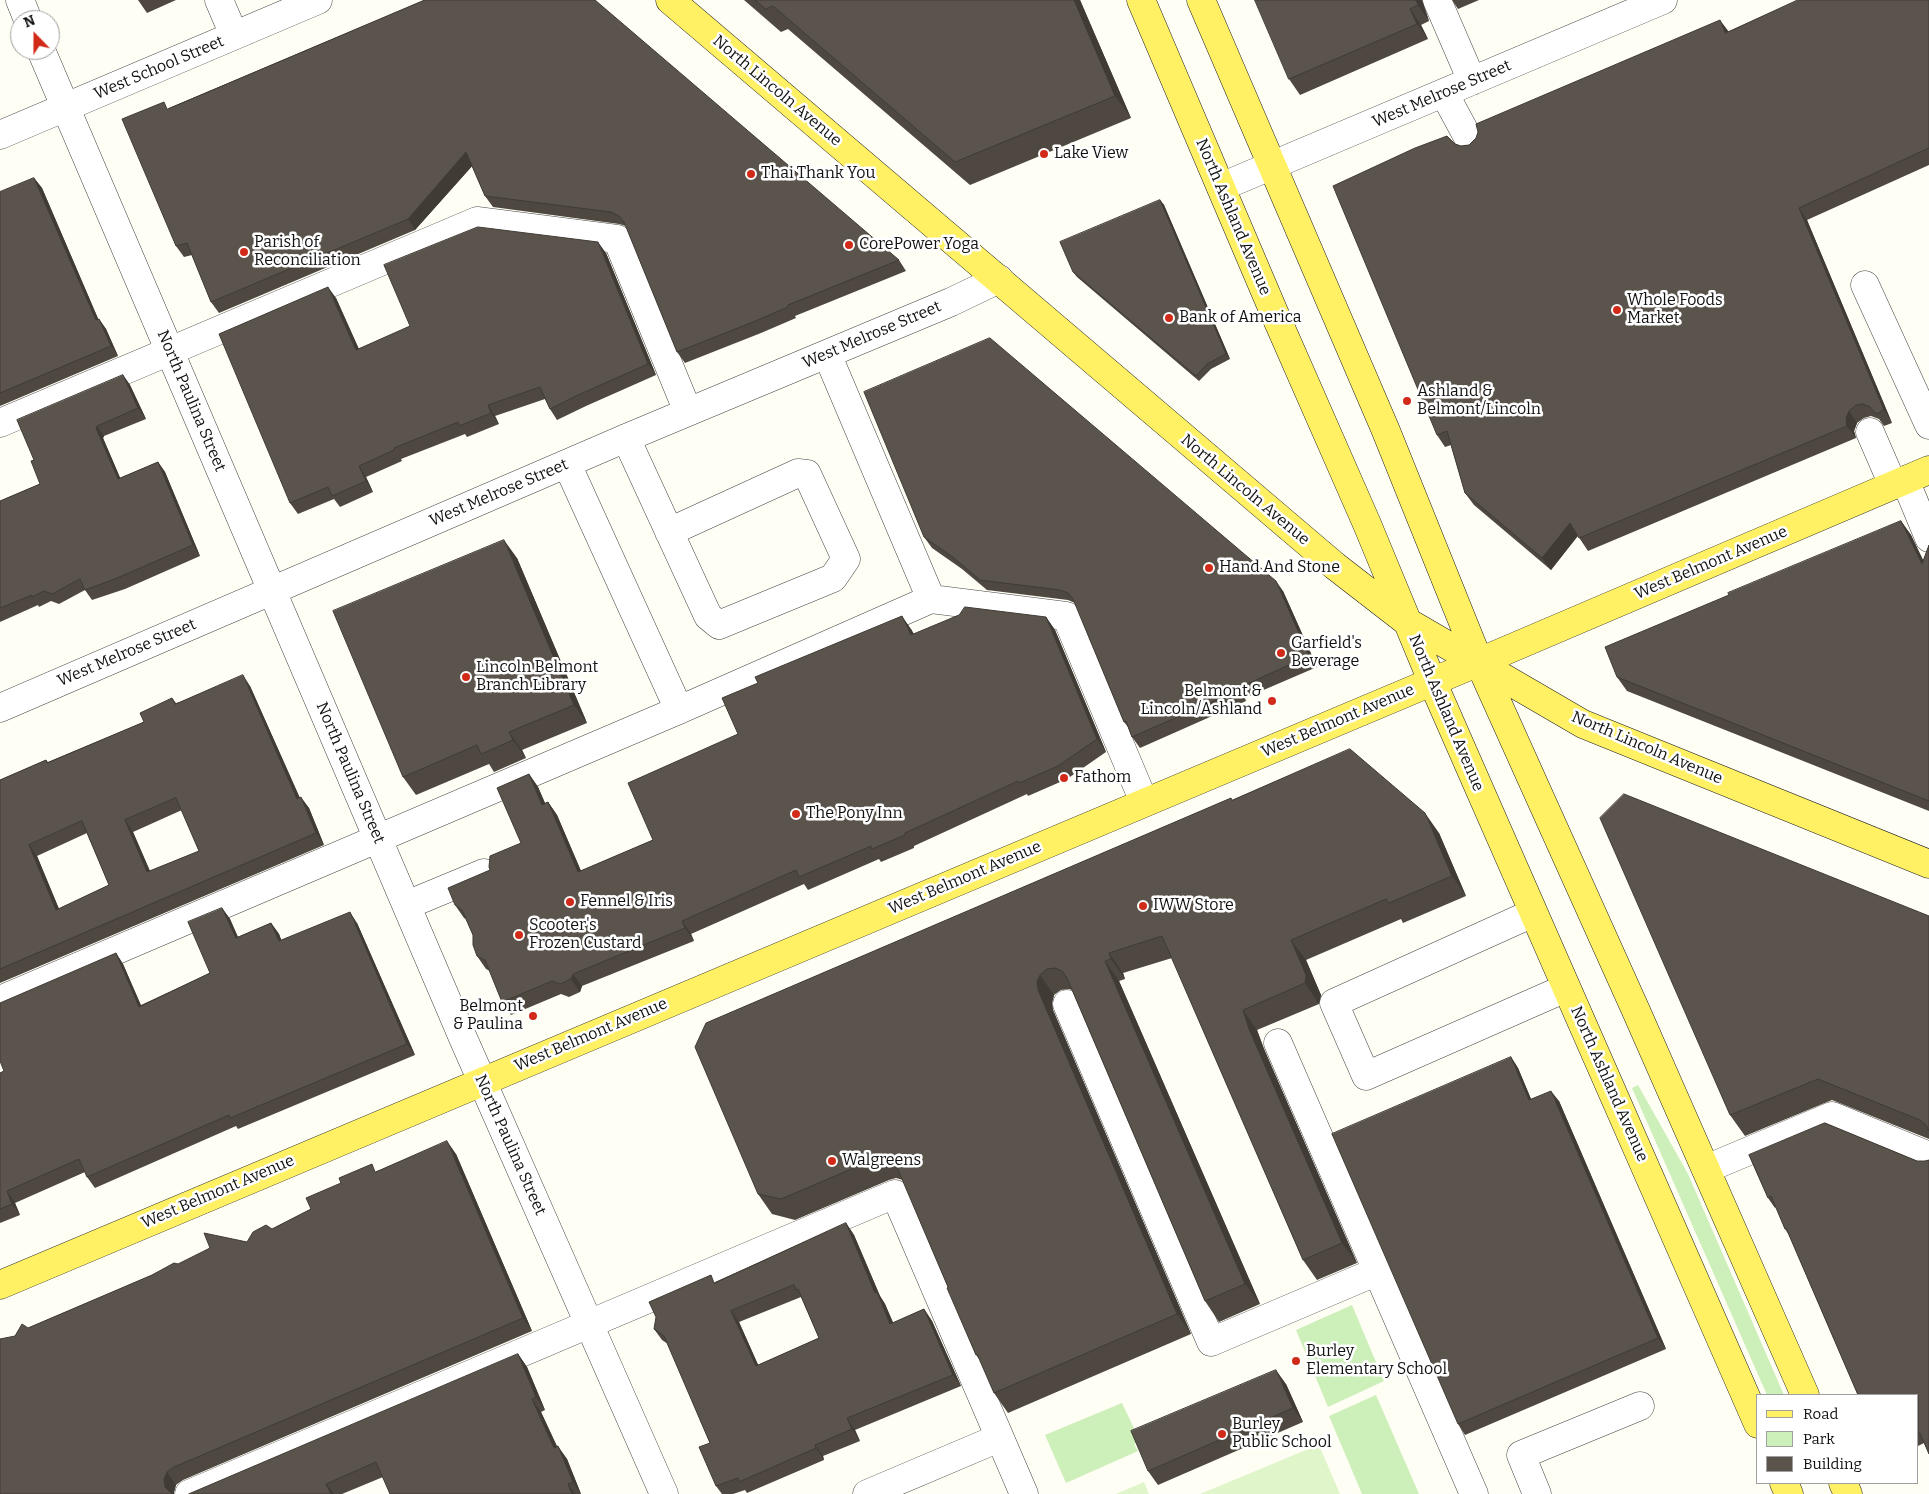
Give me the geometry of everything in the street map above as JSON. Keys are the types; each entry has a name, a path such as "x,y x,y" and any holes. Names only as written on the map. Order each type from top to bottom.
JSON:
{"main road":[{"name":"North Lincoln Avenue","path":"670,0 1335,566 1406,621 1583,724 1929,864"},
{"name":"North Ashland Avenue","path":"1142,0 1406,621 1756,1419"},
{"path":"1201,0 1386,431 1479,662 1638,1012 1805,1394"},
{"name":"West Belmont Avenue","path":"0,1285 1479,662 1909,478"}],"street":[{"path":"219,0 234,35"},
{"name":"West School Street","path":"0,135 318,0"},
{"path":"1438,0 1472,81"},
{"name":"West Melrose Street","path":"1220,187 1663,0"},
{"name":"North Paulina Street","path":"45,60 482,1081 664,1494"},
{"path":"1444,93 1471,143"},
{"path":"0,423 477,221 617,240 688,412"},
{"name":"West Melrose Street","path":"0,708 626,438 951,302 999,280"},
{"path":"1865,284 1929,426"},
{"path":"827,354 931,599"},
{"path":"1870,432 1909,478 1929,538"},
{"path":"626,438 669,532 708,616 719,624 833,578 846,559 807,474 798,473 669,532"},
{"path":"566,464 679,710"},
{"path":"0,1000 679,710 931,599 1066,616 1144,802"},
{"path":"407,905 484,873"},
{"path":"1533,913 1334,1003 1362,1068 1366,1076 1566,988"},
{"path":"1067,1004 1211,1342 1378,1271"},
{"path":"1278,1043 1474,1494"},
{"path":"1706,1169 1832,1116 1929,1156"},
{"path":"189,1494 895,1194 1024,1494"},
{"path":"1537,1494 1521,1455 1640,1406"},
{"path":"867,1494 999,1438"}],"green space":[{"path":"1638,1085 1688,1174 1784,1394 1767,1394 1632,1088"},
{"path":"1352,1305 1384,1381 1328,1407 1296,1330"},
{"path":"1376,1395 1419,1494 1362,1494 1329,1416"},
{"path":"1122,1403 1140,1441 1134,1444 1138,1451 1066,1483 1045,1435"},
{"path":"1318,1445 1340,1494 1200,1494"},
{"path":"1144,1482 1149,1494 1116,1494"}],"building":[{"path":"425,0 595,0 899,260 677,352 624,222 619,216 611,212 485,196 466,152 408,219 211,302 187,243 176,246 122,119 164,102 167,109"},
{"path":"755,0 1074,0 1115,96 955,162 773,6 766,9"},
{"path":"1255,0 1416,0 1418,5 1410,9 1417,24 1289,79"},
{"name":"Whole Foods Market","path":"1798,0 1929,0 1929,148 1799,208 1884,410 1876,414 1870,407 1863,404 1856,405 1849,411 1846,418 1847,426 1579,538 1570,523 1542,558 1465,493 1447,431 1437,435 1333,186 1415,148 1447,136 1455,144 1461,146 1469,145 1476,138 1478,132 1476,124 1720,20 1725,33"},
{"path":"34,178 96,320 99,319 111,346 0,393 0,192"},
{"name":"Bank of America","path":"1160,200 1226,354 1207,364 1196,376 1073,272 1060,242"},
{"path":"478,227 598,242 648,364 550,409 540,387 488,405 491,413 459,426 458,422 394,448 394,450 359,466 366,481 332,496 328,487 290,503 219,334 328,287 356,350 410,326 384,265"},
{"path":"990,338 1276,581 1309,656 1238,688 1239,690 1132,737 1073,599 1068,593 1060,590 980,580 954,558 924,537 864,392"},
{"path":"123,375 138,408 96,428 118,479 158,462 193,545 85,590 80,579 52,594 44,591 0,608 0,501 40,484 31,461 34,460 17,420"},
{"path":"1901,521 1922,564 1929,545 1929,801 1617,677 1605,647 1729,595 1728,593"},
{"name":"Lincoln Belmont Branch Library","path":"504,540 574,705 509,732 513,740 481,754 477,745 403,777 333,611"},
{"path":"965,607 1046,617 1097,739 1058,766 1019,783 1018,781 905,833 905,835 872,849 871,846 799,877 796,870 682,921 685,928 573,974 571,979 560,984 552,981 502,1002 485,960 477,956 473,945 473,935 462,910 455,905 448,888 490,870 490,856 521,843 497,788 529,774 542,805 548,802 578,872 653,840 628,783 738,734 722,698 758,683 755,677 902,616 911,635 959,615"},
{"path":"243,675 297,799 301,797 316,833 0,969 0,780 46,760 47,763 144,722 140,713 172,698 175,704","holes":["176,798 199,851 147,872 125,820","82,821 109,885 56,910 29,845"]},
{"path":"1350,749 1425,813 1452,876 1389,903 1386,899 1291,940 1306,975 1305,983 1243,1010 1249,1029 1342,1243 1303,1260 1162,936 1109,953 1111,959 1105,961 1245,1284 1205,1301 1067,978 1062,971 1055,968 1047,969 1040,975 1037,982 1038,990 1177,1314 994,1393 947,1288 893,1158 888,1160 882,1158 875,1159 781,1199 758,1194 695,1047 706,1023 1231,798 1232,800"},
{"path":"1624,794 1929,916 1929,1131 1920,1120 1818,1079 1730,1115 1600,818"},
{"path":"222,908 236,938 271,923 279,941 350,912 407,1044 230,1118 229,1115 87,1177 79,1159 7,1191 12,1204 0,1209 0,1073 4,1071 0,1061 0,1003 116,953 139,1007 210,973 188,922"},
{"path":"1511,1057 1529,1100 1551,1091 1658,1338 1458,1424 1332,1134"},
{"path":"1825,1123 1917,1161 1929,1160 1929,1454 1919,1433 1919,1394 1858,1394 1786,1228 1771,1196 1768,1198 1749,1155"},
{"path":"447,1141 523,1318 174,1467 167,1472 164,1479 165,1487 172,1494 0,1494 0,1339 15,1336 22,1324 28,1328 152,1275 174,1263 178,1264 210,1248 204,1233 247,1242 253,1232 266,1225 272,1229 311,1209 306,1198 341,1183 339,1178 372,1164 375,1172"},
{"path":"846,1223 890,1324 924,1309 953,1375 847,1418 852,1429 815,1445 816,1448 739,1482 738,1478 716,1486 699,1447 710,1443 664,1336 654,1329 656,1317 649,1302 711,1275 714,1283","holes":["794,1285 796,1290 798,1289 819,1338 756,1366 731,1311"]},
{"path":"518,1354 536,1397 532,1399 554,1448 558,1446 573,1482 568,1484 572,1494 390,1494 376,1462 326,1484 331,1494 189,1494"},
{"path":"1276,1370 1293,1408 1148,1471 1131,1431"}],"place":[{"name":"Lake View","path":"1044,154"},
{"name":"Thai Thank You","path":"751,174"},
{"name":"CorePower Yoga","path":"849,245"},
{"name":"Parish of Reconciliation","path":"244,252"},
{"name":"Whole Foods Market","path":"1617,310"},
{"name":"Bank of America","path":"1169,318"},
{"name":"Ashland & Belmont/Lincoln","path":"1407,401"},
{"name":"Hand And Stone","path":"1209,568"},
{"name":"Garfield's Beverage","path":"1281,653"},
{"name":"Lincoln Belmont Branch Library","path":"466,677"},
{"name":"Belmont & Lincoln/Ashland","path":"1272,701"},
{"name":"Fathom","path":"1064,778"},
{"name":"The Pony Inn","path":"796,814"},
{"name":"Fennel & Iris","path":"570,902"},
{"name":"IWW Store","path":"1143,906"},
{"name":"Scooter's Frozen Custard","path":"519,935"},
{"name":"Belmont & Paulina","path":"533,1016"},
{"name":"Walgreens","path":"832,1161"},
{"name":"Burley Elementary School","path":"1296,1361"},
{"name":"Burley Public School","path":"1222,1434"}]}
